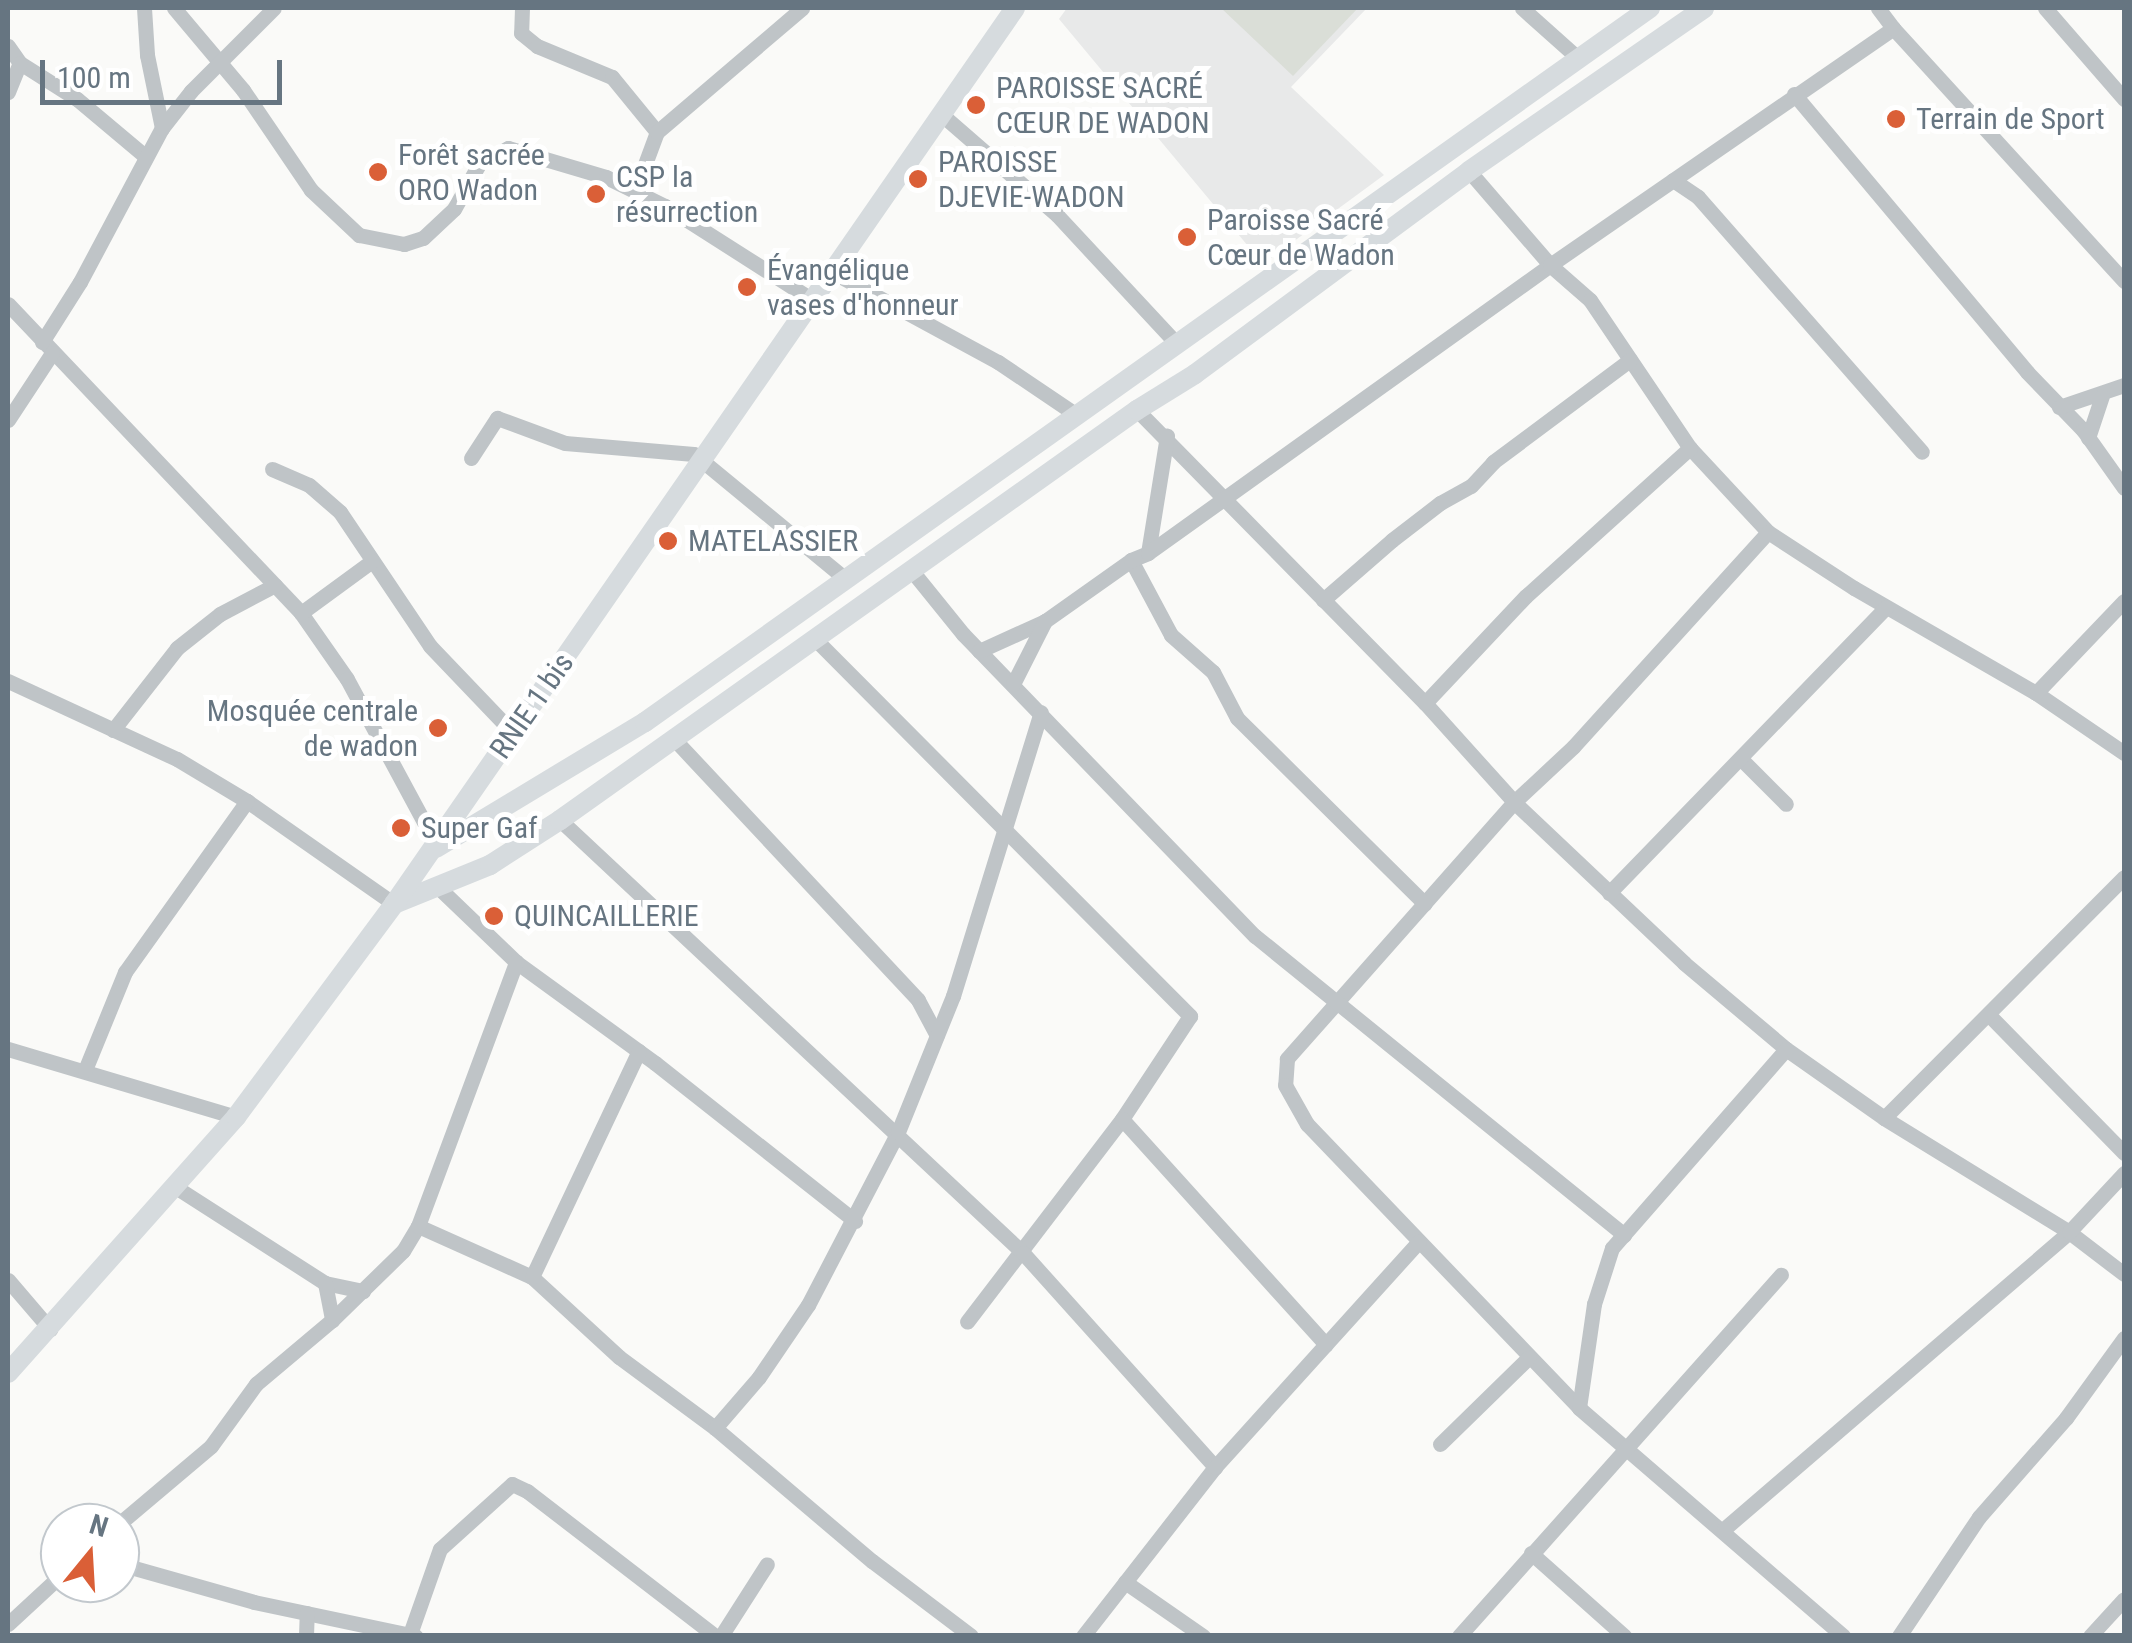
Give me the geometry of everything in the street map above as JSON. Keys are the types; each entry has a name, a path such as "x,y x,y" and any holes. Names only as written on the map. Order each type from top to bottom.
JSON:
{"main road":[{"name":"RNIE 1 bis","path":"8,1373 177,1188 236,1117 394,904 1015,8"},
{"path":"435,847 487,821 646,722 1650,8"},
{"path":"394,904 440,889 490,865 560,820 1137,410 1195,374 1468,171 1704,8"}],"street":[{"path":"144,8 147,55 162,128"},
{"path":"174,8 220,61 311,190 359,235 404,244 423,238 454,209 479,164 508,148 606,178 635,191 814,301"},
{"path":"8,420 162,128 220,61 274,8"},
{"path":"522,8 520,33 537,46 612,78 657,132"},
{"path":"635,191 657,132 802,8"},
{"path":"1522,8 1578,58"},
{"path":"1878,8 2107,257 2124,281"},
{"path":"2045,8 2124,99"},
{"path":"979,651 1045,620 1131,560 1148,553 1550,265 1893,28"},
{"path":"8,46 20,62 77,99 144,156"},
{"path":"8,92 20,62"},
{"path":"1794,94 2088,438 2124,488"},
{"path":"941,114 1056,215 1176,343"},
{"path":"1695,164 1698,196"},
{"path":"1468,171 1550,265 1590,300 1690,448 1768,532 1886,607 2036,693 2124,753"},
{"path":"1673,180 1698,196 1922,452"},
{"path":"2107,257 2124,252"},
{"path":"834,273 998,362 1075,414"},
{"path":"8,304 301,613 346,679 435,847"},
{"path":"1322,600 1392,540 1440,503 1472,486 1494,462 1630,360"},
{"path":"2058,406 2102,396 2124,385"},
{"path":"2088,438 2102,396"},
{"path":"1137,410 1425,703 1514,802 1609,894 1786,1049 1884,1118 2069,1232 2124,1274"},
{"path":"471,458 498,418 565,442 704,458 847,580"},
{"path":"1148,553 1166,436"},
{"path":"1425,703 1526,596 1690,448"},
{"path":"272,469 327,498 354,528 430,646 513,733"},
{"path":"1768,532 1573,747 1514,802 1287,1059 1285,1085 1308,1124 1580,1408 1623,1450 1724,1529 1844,1636"},
{"path":"1131,560 1172,636 1213,672 1237,718 1424,904"},
{"path":"301,613 372,561"},
{"path":"912,571 979,651 1255,936 1624,1235"},
{"path":"114,730 177,648 237,603 275,584"},
{"path":"2036,693 2124,601"},
{"path":"1609,894 1886,607"},
{"path":"1013,684 1045,620"},
{"path":"814,639 1190,1016 1122,1119 968,1322"},
{"path":"8,681 177,759 247,802 394,904"},
{"path":"715,1428 786,1340 854,1221 898,1132 953,996 1002,826 1041,712"},
{"path":"674,739 918,1000 937,1035"},
{"path":"1742,760 1786,804"},
{"path":"85,1070 125,972 247,802"},
{"path":"560,820 1023,1253 1216,1467"},
{"path":"1884,1118 2124,877"},
{"path":"440,889 516,962 639,1051 854,1221"},
{"path":"140,1507 210,1446 256,1384 332,1320 403,1251 418,1226 516,962"},
{"path":"918,1000 953,996"},
{"path":"1989,1015 2124,1153"},
{"path":"8,1049 236,1117"},
{"path":"1580,1408 1601,1272 1624,1235 1786,1049"},
{"path":"532,1277 639,1051"},
{"path":"1122,1119 1326,1346"},
{"path":"1724,1529 2069,1232 2124,1172"},
{"path":"177,1188 324,1283 363,1291"},
{"path":"418,1226 532,1277 619,1357 715,1428 872,1561 971,1636"},
{"path":"1083,1636 1216,1467 1420,1241"},
{"path":"1458,1636 1781,1274"},
{"path":"8,1280 50,1330"},
{"path":"324,1283 332,1320"},
{"path":"1899,1636 1978,1517 2066,1418 2124,1338"},
{"path":"1440,1444 1529,1356"},
{"path":"140,1569 307,1613 412,1635 440,1549 512,1484 604,1548 718,1636 767,1564"},
{"path":"1531,1553 1624,1636"},
{"path":"1125,1582 1202,1636"},
{"path":"8,1624 40,1594"},
{"path":"2091,1635 2124,1600"},
{"path":"306,1636 307,1613"}],"shaded area":[{"path":"1067,8 1367,8 1291,87 1384,175 1263,264 1059,19"},
{"path":"1221,8 1358,8 1293,76"}],"place":[{"name":"PAROISSE SACRÉ CŒUR DE WADON","path":"976,105"},
{"name":"Terrain de Sport","path":"1896,119"},
{"name":"Forêt sacrée ORO Wadon","path":"378,172"},
{"name":"PAROISSE DJEVIE-WADON","path":"918,179"},
{"name":"CSP la résurrection","path":"596,194"},
{"name":"Paroisse Sacré Cœur de Wadon","path":"1187,237"},
{"name":"Évangélique vases d'honneur","path":"747,287"},
{"name":"MATELASSIER","path":"668,541"},
{"name":"Mosquée centrale de wadon","path":"438,728"},
{"name":"Super Gaf","path":"401,828"},
{"name":"QUINCAILLERIE","path":"494,916"}]}
